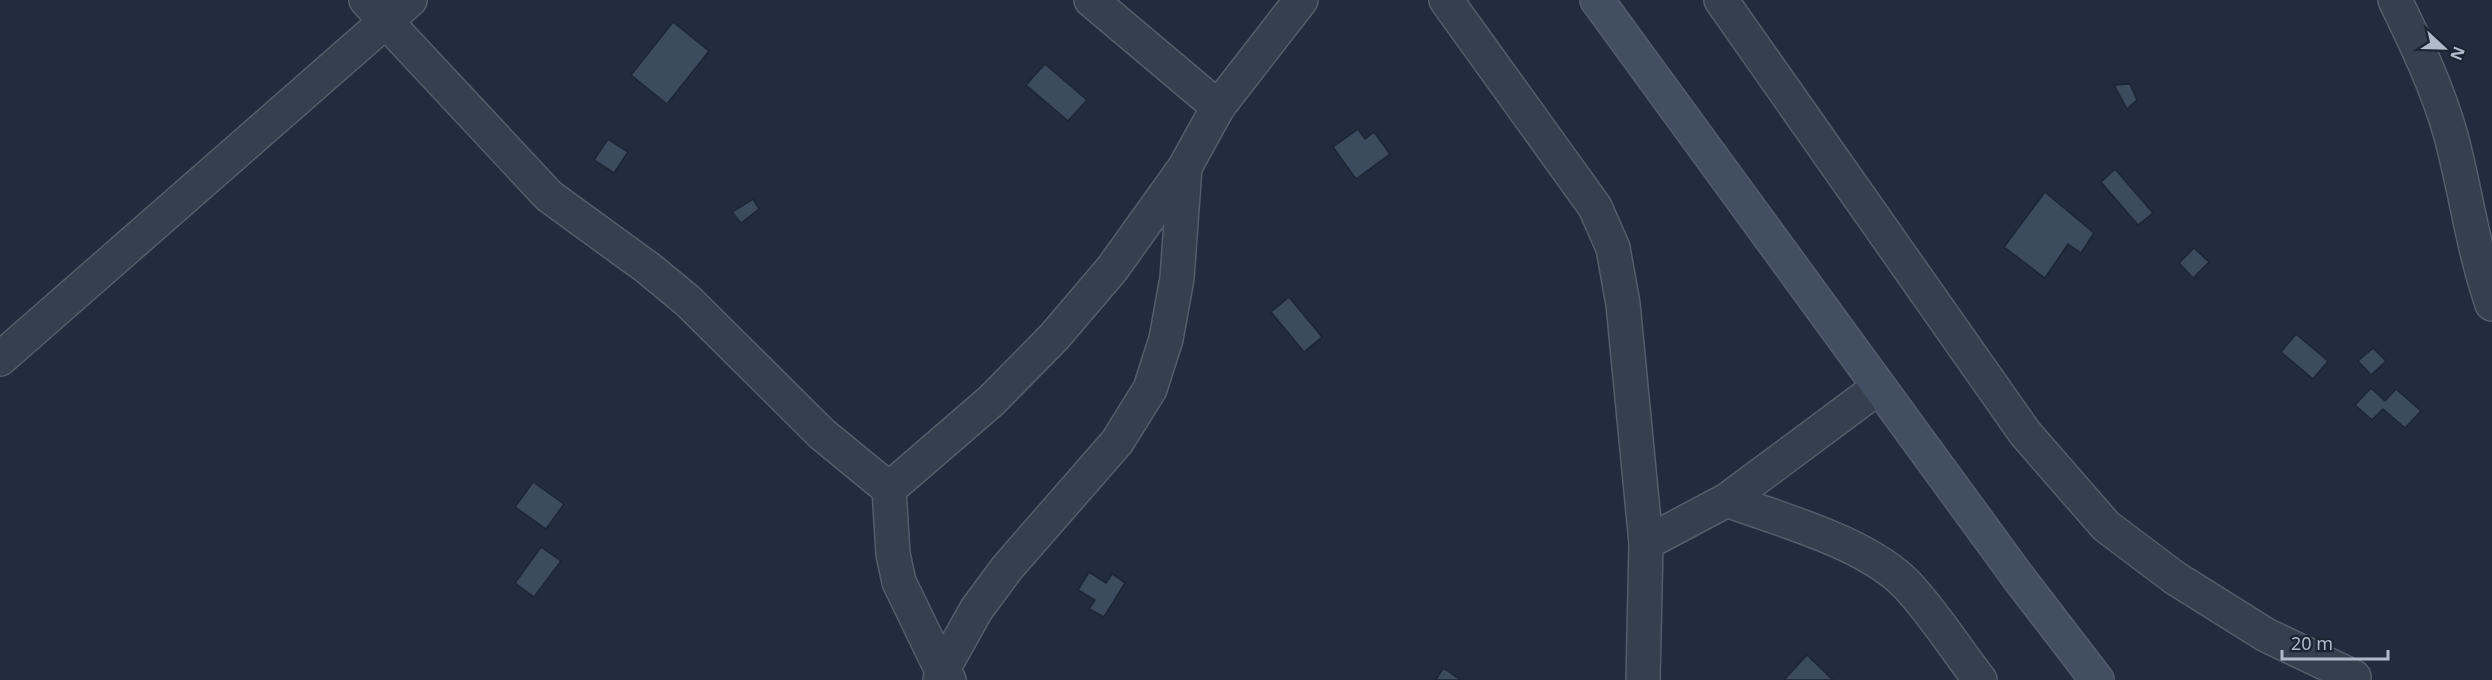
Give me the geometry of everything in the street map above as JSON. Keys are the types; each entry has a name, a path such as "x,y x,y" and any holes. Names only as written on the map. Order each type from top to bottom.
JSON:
{"main road":[{"path":"1597,0 1879,387 2097,680"}],"street":[{"path":"0,359 375,11 410,0"},
{"path":"1090,0 1218,106"},
{"path":"889,489 991,401 1054,338 1112,269 1185,167 1218,106 1301,0"},
{"path":"1446,0 1594,207 1613,248 1623,304 1646,543 1643,680"},
{"path":"1721,0 2025,433 2106,526 2175,579 2266,635 2353,679"},
{"path":"2395,0 2418,47 2450,134 2479,264 2492,304"},
{"path":"375,11 549,196 648,268 688,302 822,434 889,489 893,554 899,582 944,677"},
{"path":"944,677 976,610 994,585 1117,441 1150,389 1166,339 1177,278 1185,167"},
{"path":"1646,543 1727,500 1879,387"},
{"path":"1727,500 1824,536 1871,558 1907,584 1980,680"}],"building":[{"path":"673,22 709,51 667,104 631,75"},
{"path":"1045,64 1087,100 1068,121 1026,85"},
{"path":"2130,84 2137,100 2127,109 2114,85"},
{"path":"1358,129 1365,139 1374,132 1390,154 1356,179 1333,147"},
{"path":"608,139 628,152 614,173 594,160"},
{"path":"2115,169 2153,213 2138,225 2101,182"},
{"path":"2045,192 2094,233 2081,253 2068,244 2045,278 2004,247"},
{"path":"753,199 759,209 741,223 732,212"},
{"path":"2194,248 2209,262 2193,278 2179,263"},
{"path":"1289,297 1322,337 1304,352 1271,312"},
{"path":"2296,334 2328,361 2313,379 2281,352"},
{"path":"2373,348 2386,361 2371,375 2358,361"},
{"path":"2371,388 2385,401 2396,389 2421,411 2405,428 2383,409 2372,420 2355,405"},
{"path":"533,482 564,504 546,529 515,507"},
{"path":"541,547 561,561 534,597 515,583"},
{"path":"1089,572 1106,583 1112,574 1125,583 1104,617 1089,609 1095,600 1078,590"},
{"path":"1807,655 1833,680 1784,680"},
{"path":"1443,668 1461,680 1436,680"}]}
